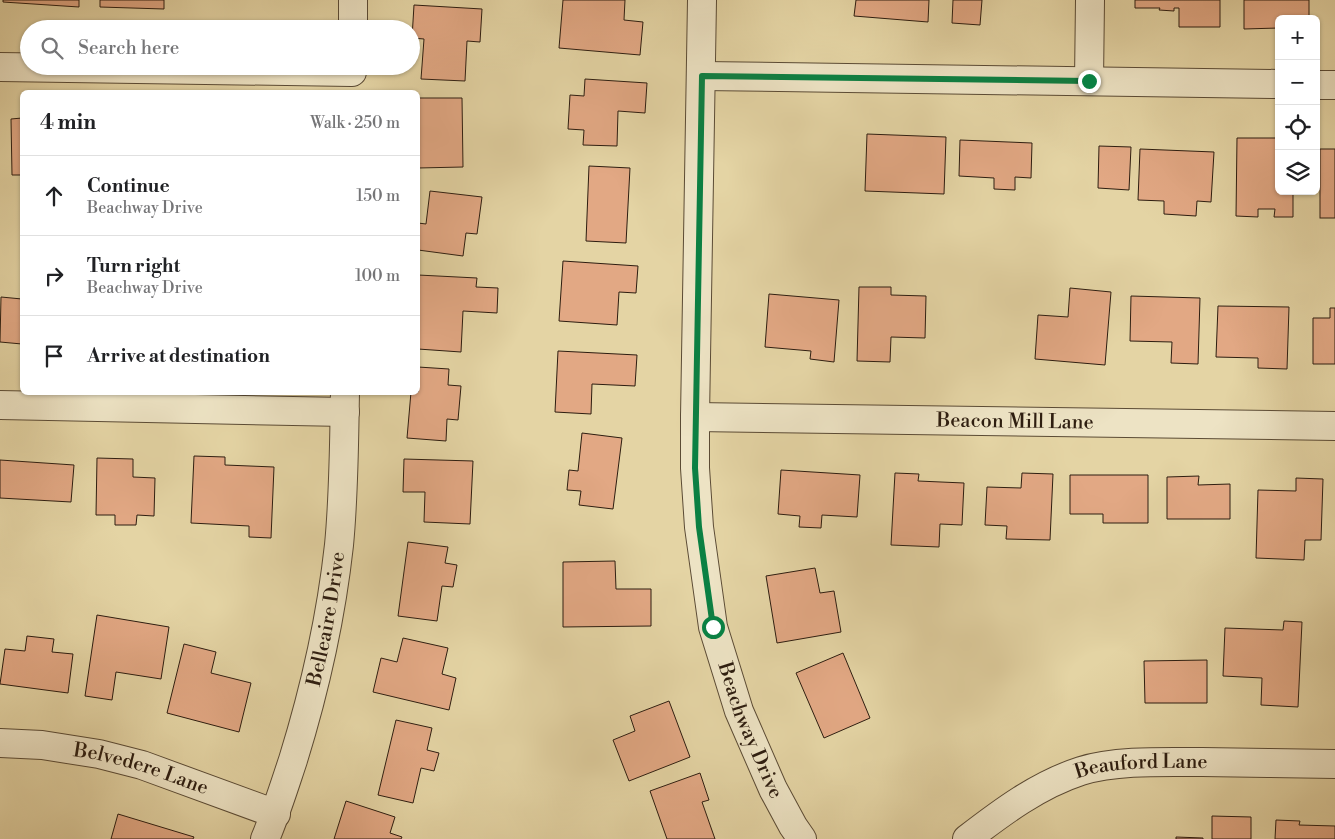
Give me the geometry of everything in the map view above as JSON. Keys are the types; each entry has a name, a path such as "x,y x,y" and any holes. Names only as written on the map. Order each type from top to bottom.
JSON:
{"street":[{"path":"352,20 353,0"},
{"name":"Beachway Drive","path":"702,0 695,468 699,527 713,627 739,711 774,789 793,826 802,839"},
{"path":"1089,81 1090,0"},
{"path":"0,67 20,68"},
{"path":"282,75 352,77"},
{"path":"702,76 1275,84"},
{"path":"1320,85 1335,85"},
{"path":"0,405 345,402"},
{"name":"Belleaire Drive","path":"270,827 311,701 334,588 343,498 345,402"},
{"name":"Beacon Mill Lane","path":"696,417 1335,426"},
{"name":"Belvedere Lane","path":"0,743 42,745 99,754 142,766 270,827"},
{"name":"Beauford Lane","path":"967,839 1021,799 1082,771 1117,764 1164,762 1335,764"}],"building":[{"path":"3,0 79,0 79,7 3,2"},
{"path":"100,0 164,0 164,9 100,7"},
{"path":"563,0 625,0 624,20 643,22 640,55 559,48"},
{"path":"856,0 929,0 928,22 854,16"},
{"path":"953,0 982,0 980,25 952,23"},
{"path":"1135,0 1220,0 1220,27 1179,27 1179,8 1174,8 1174,11 1159,10 1160,8 1135,8"},
{"path":"1244,0 1309,0 1309,15 1275,15 1275,28 1244,29"},
{"path":"414,5 482,9 480,42 467,41 465,81 421,79 424,39 420,39 420,20 413,20"},
{"path":"585,79 647,83 645,113 618,111 617,146 583,145 584,130 568,129 570,95 584,96"},
{"path":"420,98 462,98 463,167 420,168"},
{"path":"20,118 20,175 12,175 11,119"},
{"path":"867,134 946,137 944,194 865,191"},
{"path":"1237,138 1275,138 1275,195 1293,195 1293,217 1274,217 1275,209 1258,209 1258,217 1236,216"},
{"path":"960,140 1032,143 1031,178 1015,177 1015,190 994,189 994,178 959,176"},
{"path":"1099,146 1131,147 1129,190 1098,188"},
{"path":"1140,149 1214,152 1211,202 1197,201 1196,216 1164,214 1164,201 1138,200"},
{"path":"1335,149 1335,218 1320,218 1320,150"},
{"path":"589,166 630,168 626,243 586,241"},
{"path":"430,191 482,197 477,234 466,233 463,256 420,250 420,223 426,224"},
{"path":"563,261 638,266 636,293 619,292 617,325 559,321"},
{"path":"420,275 477,278 476,287 498,288 497,313 463,311 461,352 420,349"},
{"path":"859,287 891,287 891,295 926,296 925,338 891,337 890,362 857,361"},
{"path":"1070,288 1111,292 1105,365 1035,359 1038,315 1068,317"},
{"path":"769,294 839,300 834,362 810,359 811,351 765,347"},
{"path":"1131,296 1200,298 1198,364 1171,363 1172,342 1130,341"},
{"path":"1,297 20,299 20,344 0,342"},
{"path":"1218,306 1289,307 1287,369 1258,368 1258,358 1216,357"},
{"path":"1330,308 1335,308 1335,364 1313,364 1313,318 1330,318"},
{"path":"558,351 637,355 635,386 592,384 591,414 555,412"},
{"path":"420,367 449,369 448,385 461,386 458,420 447,419 446,441 407,438 411,395 420,395"},
{"path":"582,433 622,438 613,509 579,505 581,491 567,490 569,470 578,471"},
{"path":"194,456 225,457 225,465 274,467 271,538 249,537 249,526 191,523"},
{"path":"97,458 133,459 133,477 155,478 154,516 137,515 136,525 115,525 115,515 96,515"},
{"path":"404,459 473,461 470,524 424,522 425,492 403,492"},
{"path":"0,460 74,465 71,502 0,498"},
{"path":"781,470 860,475 857,517 822,515 821,528 799,527 800,516 778,514"},
{"path":"895,473 919,474 918,481 964,483 962,525 940,524 939,547 891,545"},
{"path":"1022,473 1053,474 1050,540 1006,539 1007,526 985,525 987,487 1021,488"},
{"path":"1070,475 1148,475 1148,523 1103,523 1103,514 1070,514"},
{"path":"1199,476 1198,485 1230,484 1230,519 1167,519 1167,477"},
{"path":"1296,478 1323,479 1321,540 1305,540 1304,560 1256,558 1258,490 1296,491"},
{"path":"408,542 448,547 445,563 457,565 453,587 442,586 437,621 398,616"},
{"path":"615,561 616,589 651,589 651,626 563,627 563,562"},
{"path":"815,568 820,593 834,591 841,632 777,643 766,576"},
{"path":"97,615 169,627 161,679 116,672 112,700 85,696"},
{"path":"1284,621 1302,622 1298,707 1261,705 1262,678 1223,676 1225,628 1283,630"},
{"path":"27,636 54,639 52,652 73,654 68,693 0,684 5,649 25,651"},
{"path":"403,638 448,648 442,674 456,678 449,710 373,692 381,658 397,662"},
{"path":"184,644 216,652 211,673 251,683 239,732 167,713"},
{"path":"843,653 870,718 824,738 796,673"},
{"path":"1207,660 1207,703 1145,703 1144,661"},
{"path":"669,701 690,757 629,781 613,740 635,731 630,716"},
{"path":"396,720 432,728 427,750 439,753 434,771 421,768 413,803 378,795"},
{"path":"700,773 709,800 702,802 715,839 667,839 650,791"},
{"path":"346,801 395,817 390,833 402,837 401,839 334,839"},
{"path":"118,814 194,837 193,839 111,839"},
{"path":"1212,816 1251,817 1251,839 1212,839"},
{"path":"1276,820 1300,821 1299,825 1335,826 1335,839 1275,839"},
{"path":"1176,837 1203,838 1203,839 1176,839"}],"route":[{"path":"713,627 699,527 695,468 702,76 1089,81"}]}
